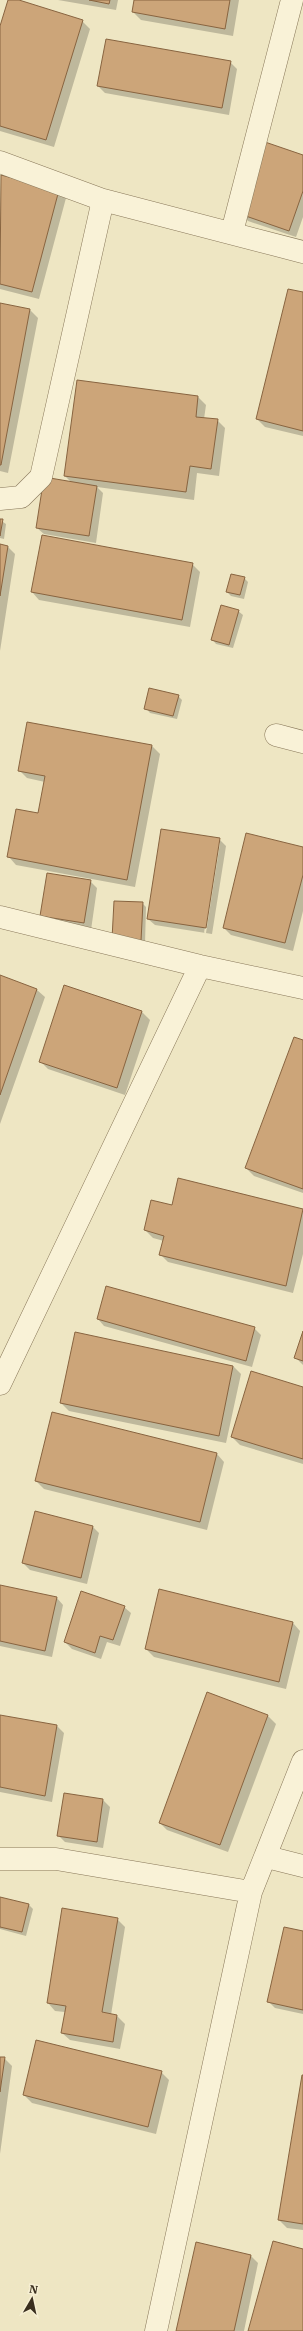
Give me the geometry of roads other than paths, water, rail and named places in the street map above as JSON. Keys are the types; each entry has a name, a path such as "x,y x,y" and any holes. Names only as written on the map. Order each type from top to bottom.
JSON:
{"street":[{"path":"232,232 292,0"},
{"path":"0,162 103,200 232,232 303,252"},
{"path":"0,499 21,498 41,478 103,200"},
{"path":"276,735 303,742"},
{"path":"0,917 200,966 303,988"},
{"path":"0,1384 200,966"},
{"path":"156,2331 251,1892 267,1857 303,1761"},
{"path":"267,1857 303,1866"},
{"path":"0,1859 56,1859 251,1892"}]}
